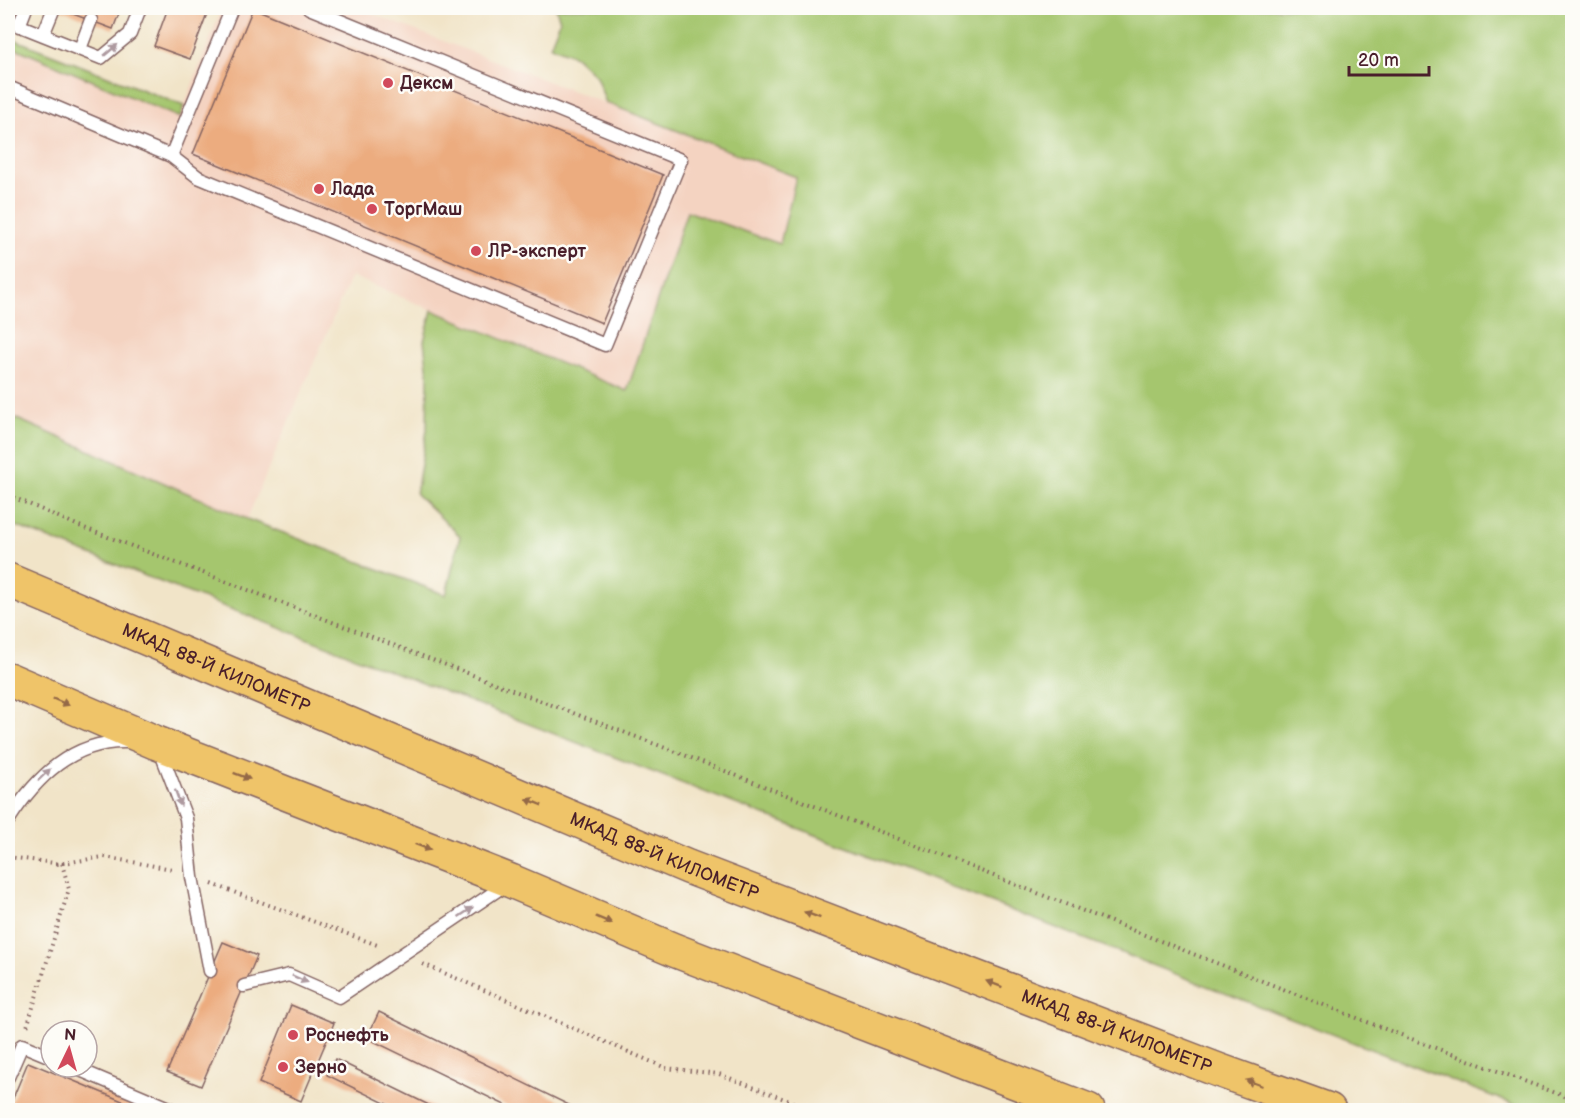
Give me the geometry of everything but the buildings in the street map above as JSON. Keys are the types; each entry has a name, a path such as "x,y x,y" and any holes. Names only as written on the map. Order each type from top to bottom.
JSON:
{"highway":[{"name":"МКАД, 88-Й КИЛОМЕТР","path":"8,580 688,867 1218,1070 1329,1110"},
{"path":"8,679 157,743 511,881 685,954 1088,1110"}],"lane":[{"path":"26,8 14,23 101,58 130,34 140,8"},
{"path":"43,35 54,8"},
{"path":"171,156 232,8"},
{"path":"8,87 171,156 198,177 605,345 681,160 309,8"},
{"path":"80,50 91,20"},
{"path":"8,820 20,801 46,772 79,750 114,741 157,743 186,818 192,877 210,971"},
{"path":"244,986 289,975 339,997 511,881"},
{"path":"8,1077 22,1045 39,1052"},
{"path":"99,1078 174,1110"}],"path":[{"path":"8,495 79,526 684,755 1393,1032 1572,1099"},
{"path":"8,857 62,864 69,889 22,1045"},
{"path":"57,864 104,857 170,868 402,955 666,1068 719,1074 813,1110"}],"shaded area":[{"path":"222,8 357,8 797,177 781,244 687,211 627,391 351,276 247,519 8,415 8,37 184,106"}],"green space":[{"path":"556,8 1572,8 1572,1110 1528,1110 8,523 8,415 247,519 446,595 460,536 416,494 427,430 428,375 424,341 432,310 627,391 687,211 780,244 796,177 606,103 596,76 575,56 550,46 560,21"},
{"path":"8,37 184,106 180,118 8,45"}],"place":[{"name":"Дексм","path":"388,83"},
{"name":"Лада","path":"319,189"},
{"name":"ТоргМаш","path":"372,209"},
{"name":"ЛР-эксперт","path":"476,251"},
{"name":"Роснефть","path":"293,1035"},
{"name":"Зерно","path":"283,1067"}]}
